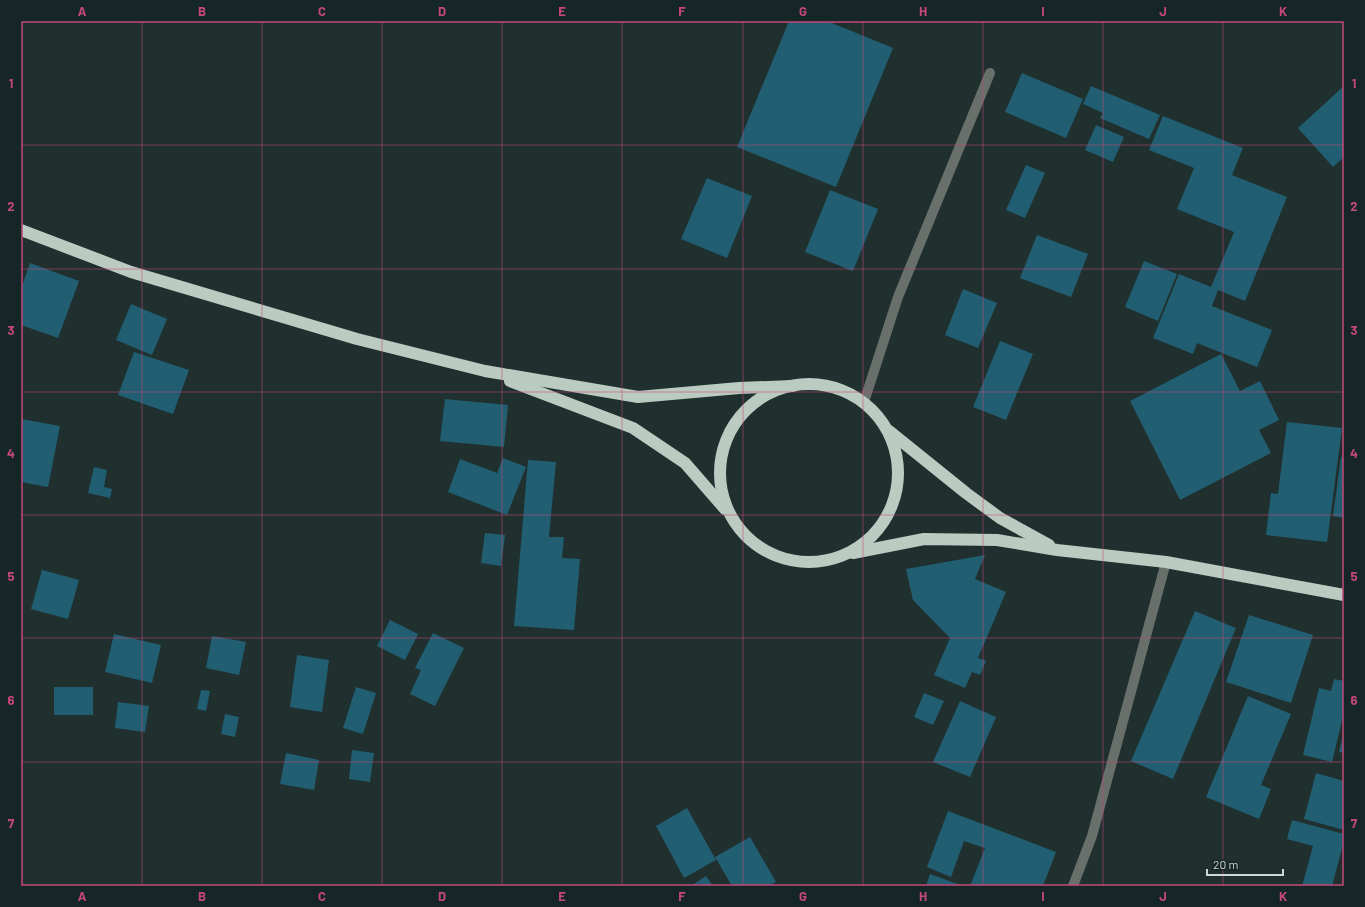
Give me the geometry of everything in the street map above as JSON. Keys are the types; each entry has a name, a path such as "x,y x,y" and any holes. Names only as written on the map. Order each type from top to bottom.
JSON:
{"highway":[{"path":"21,230 139,274 357,339 484,371 638,397 740,388 812,384 830,387 848,393 864,402 877,415 888,430 895,447 898,466 898,484 893,502 885,519 874,534 860,546 844,555"},
{"path":"484,371 634,428 684,463 731,516 742,532 755,544 771,554 789,560 807,562 825,561 844,555 924,539 997,540 1057,550 1166,562 1344,595"},
{"path":"731,516 724,499 720,481 721,462 726,444 734,427 759,400 775,391 793,386"},
{"path":"888,430 966,494 995,514 1057,550"}],"street":[{"path":"864,402 898,297 990,73"},
{"path":"1073,886 1092,836 1166,562"}],"building":[{"path":"789,21 827,21 893,48 836,187 737,147"},
{"path":"1022,73 1083,99 1066,138 1005,112"},
{"path":"1091,86 1160,115 1149,139 1100,118 1103,113 1083,104"},
{"path":"1344,86 1344,157 1333,167 1298,128"},
{"path":"1163,116 1243,148 1232,175 1287,197 1245,301 1218,290 1212,306 1272,330 1257,367 1197,343 1193,354 1153,338 1179,274 1211,287 1234,232 1177,209 1194,168 1149,150"},
{"path":"1096,125 1124,137 1113,162 1085,150"},
{"path":"1026,165 1045,173 1025,218 1006,210"},
{"path":"707,178 752,196 727,258 681,239"},
{"path":"830,190 878,209 853,271 805,252"},
{"path":"1037,235 1088,254 1071,297 1020,278"},
{"path":"1144,261 1177,274 1158,321 1125,307"},
{"path":"30,263 79,281 58,338 21,325 21,289"},
{"path":"963,289 997,303 978,348 945,335"},
{"path":"131,304 167,319 152,355 116,340"},
{"path":"1000,341 1033,354 1006,420 973,407"},
{"path":"134,352 189,370 173,414 118,395"},
{"path":"1221,354 1240,391 1260,381 1279,420 1259,430 1271,453 1180,500 1130,401"},
{"path":"445,399 508,405 504,447 440,441"},
{"path":"21,419 60,426 48,487 21,482"},
{"path":"1287,422 1342,428 1327,542 1266,535 1271,493 1278,494"},
{"path":"1341,457 1344,457 1344,518 1333,516"},
{"path":"503,458 526,467 507,515 448,492 460,459 497,473"},
{"path":"528,460 556,462 549,537 564,537 562,558 580,559 574,630 514,626"},
{"path":"94,467 107,470 104,487 112,489 110,498 88,493"},
{"path":"485,533 505,535 501,566 481,563"},
{"path":"985,555 975,579 1006,592 978,658 986,661 980,675 972,672 965,688 934,675 950,638 913,600 906,569"},
{"path":"42,570 79,580 68,619 31,609"},
{"path":"1195,611 1236,628 1173,779 1131,761"},
{"path":"1249,615 1313,635 1291,703 1226,682"},
{"path":"390,620 418,634 405,660 377,646"},
{"path":"433,633 464,648 435,706 410,694 421,670 415,668"},
{"path":"114,634 161,645 152,683 105,672"},
{"path":"212,636 246,642 239,675 206,668"},
{"path":"297,655 329,660 322,712 290,707"},
{"path":"1334,679 1344,681 1344,712 1332,762 1303,755 1319,688 1331,691"},
{"path":"54,687 93,687 93,715 54,715"},
{"path":"356,687 376,693 363,734 343,728"},
{"path":"201,690 210,691 206,711 197,709"},
{"path":"924,693 944,701 933,725 914,717"},
{"path":"1248,696 1291,714 1261,785 1271,789 1259,819 1206,797"},
{"path":"960,701 996,717 970,777 933,762"},
{"path":"118,702 149,706 145,732 115,728"},
{"path":"225,714 239,717 235,737 221,734"},
{"path":"1344,735 1344,753 1339,752"},
{"path":"352,750 374,753 370,782 349,779"},
{"path":"286,753 319,760 314,790 280,784"},
{"path":"1316,773 1344,781 1344,830 1304,819"},
{"path":"687,808 716,860 684,878 656,826"},
{"path":"948,811 1056,852 1043,886 970,886 985,848 964,841 951,877 927,867"},
{"path":"1292,820 1344,834 1344,841 1332,886 1302,886 1313,846 1287,839"},
{"path":"750,837 776,882 769,886 732,886 715,857"},
{"path":"930,874 963,886 926,886"},
{"path":"706,876 713,886 691,886"}]}
